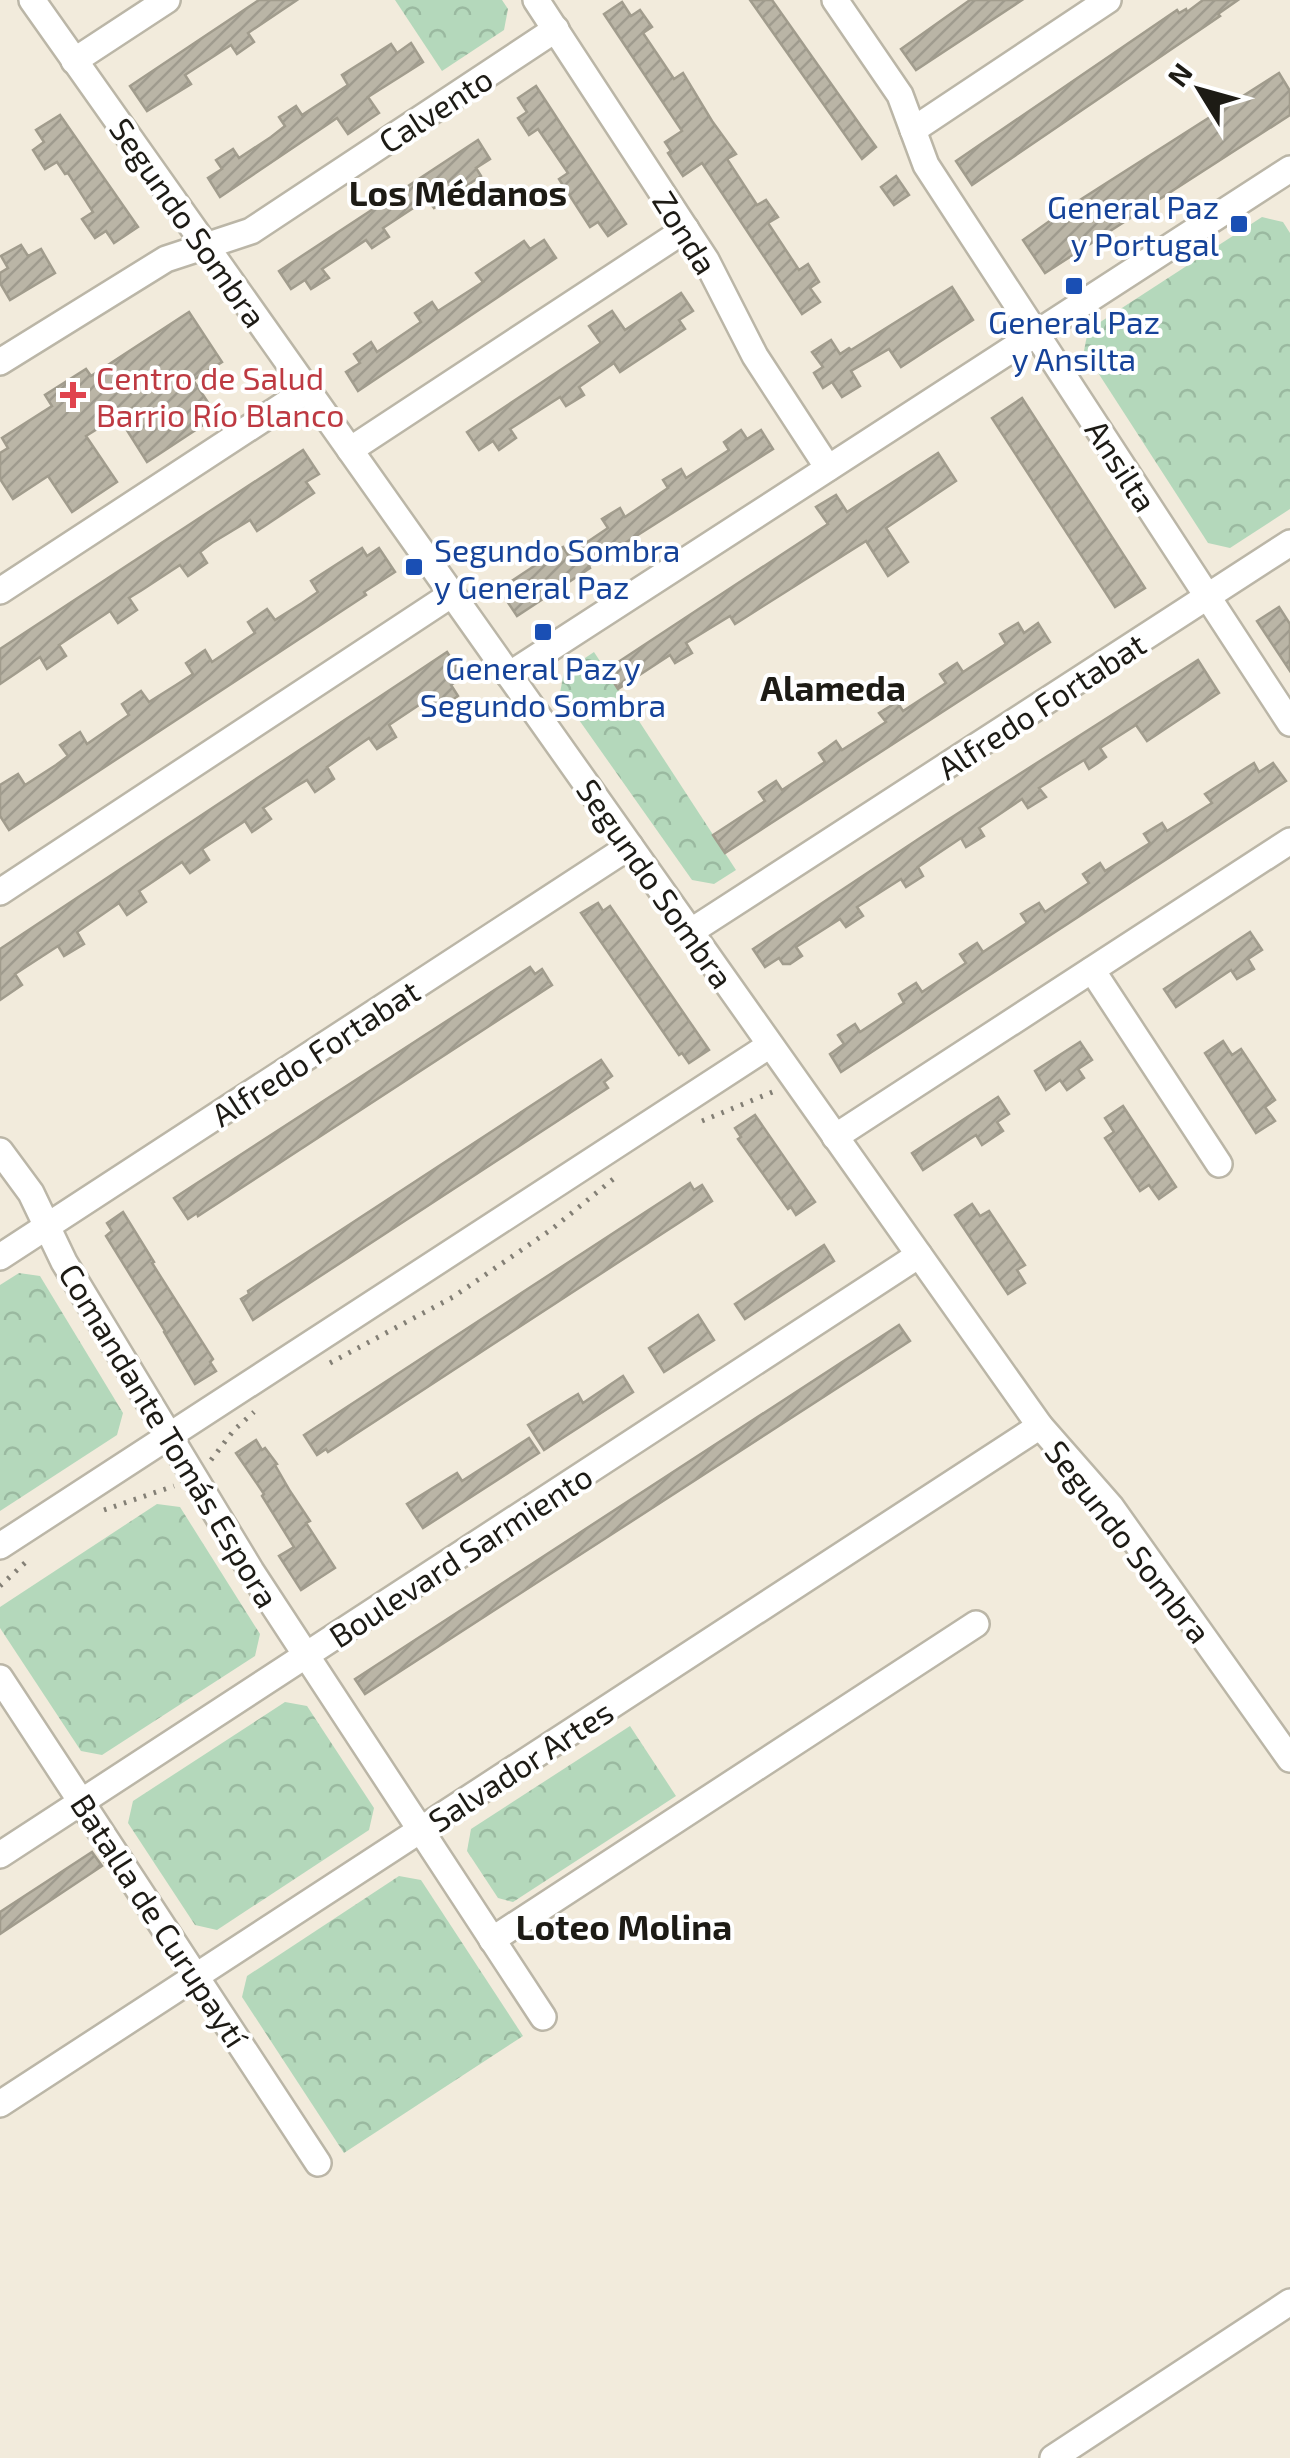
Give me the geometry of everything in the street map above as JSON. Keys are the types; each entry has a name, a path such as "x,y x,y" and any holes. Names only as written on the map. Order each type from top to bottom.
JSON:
{"street":[{"name":"Segundo Sombra","path":"32,0 1040,1426 1111,1507 1290,1759"},
{"path":"74,61 167,0"},
{"name":"Zonda","path":"536,0 706,260 755,356 828,468"},
{"name":"Ansilta","path":"835,0 900,96 926,165 1290,723"},
{"path":"913,130 1108,0"},
{"name":"Calvento","path":"0,362 166,259 251,230 556,29"},
{"path":"509,675 1288,176"},
{"path":"350,450 686,229"},
{"path":"0,591 307,390"},
{"name":"Alfredo Fortabat","path":"690,932 1290,543"},
{"path":"0,892 452,594"},
{"path":"836,1137 1290,842"},
{"name":"Alfredo Fortabat","path":"0,1257 630,846"},
{"path":"1092,970 1218,1164"},
{"path":"0,1546 770,1044"},
{"name":"Comandante Tomás Espora","path":"0,1151 31,1193 64,1262 306,1655 543,2017"},
{"name":"Boulevard Sarmiento","path":"0,1856 919,1255"},
{"name":"Salvador Artes","path":"0,2104 1040,1426"},
{"path":"492,1940 976,1624"},
{"name":"Batalla de Curupaytí","path":"0,1678 318,2163"},
{"path":"1053,2458 1290,2302"}],"path":[{"path":"694,1125 772,1092 794,1078"},
{"path":"319,1369 452,1298 552,1229 623,1172"},
{"path":"95,1515 172,1487 193,1474 262,1406"},
{"path":"0,1586 40,1550"}],"green space":[{"path":"395,0 502,0 508,9 504,30 442,71"},
{"path":"1262,217 1283,222 1290,233 1290,509 1230,548 1208,543 1084,351 1088,330"},
{"path":"594,652 736,870 714,884 692,880 560,693 564,672"},
{"path":"19,1273 40,1276 123,1413 117,1435 0,1511 0,1285"},
{"path":"157,1504 180,1507 260,1634 255,1656 102,1755 81,1751 0,1628 0,1607"},
{"path":"285,1702 307,1706 374,1808 369,1830 217,1930 195,1925 128,1823 133,1801"},
{"path":"630,1726 676,1796 513,1902 498,1898 467,1851 471,1829"},
{"path":"399,1876 421,1880 523,2036 344,2153 242,1997 247,1976"}],"building":[{"path":"259,0 297,0 248,33 254,42 237,54 231,45 185,75 191,84 147,111 130,86"},
{"path":"750,0 772,0 876,147 862,159"},
{"path":"970,0 1022,0 916,70 901,49"},
{"path":"1203,0 1238,0 972,185 956,161 1177,10 1187,12"},
{"path":"622,2 631,16 640,10 652,27 643,33 674,79 683,73 736,154 727,159 757,205 766,200 778,217 768,223 799,270 808,264 819,282 810,288 820,302 802,314 702,163 683,176 668,153 671,151 665,142 682,131 604,14"},
{"path":"411,43 423,62 368,97 379,113 348,134 337,118 220,197 208,178 222,169 216,160 233,149 239,158 285,126 279,117 296,106 302,115 348,85 342,75 391,44 397,53"},
{"path":"1279,73 1290,91 1290,115 1045,273 1023,240"},
{"path":"536,86 626,224 608,236 598,222 590,227 559,179 568,173 538,129 529,135 518,118 527,112 518,98"},
{"path":"60,115 138,227 114,243 106,231 95,238 82,219 93,212 68,173 57,162 45,169 33,150 44,142 36,130"},
{"path":"478,140 490,159 476,168 481,176 434,208 427,199 383,228 389,237 372,248 366,240 322,269 329,278 311,289 305,280 291,289 279,271"},
{"path":"896,176 909,195 894,205 881,187"},
{"path":"544,240 556,258 358,391 346,372 360,363 354,354 371,342 377,352 421,322 415,313 432,302 438,311 483,282 476,273 524,241 530,249"},
{"path":"21,245 28,256 41,249 55,273 10,300 0,283 0,273 8,268 1,256"},
{"path":"952,287 973,320 901,367 889,349 851,371 860,386 842,397 832,382 823,388 814,373 823,367 812,352 831,340 840,354 851,350"},
{"path":"681,293 693,311 679,320 685,329 620,372 614,363 579,387 584,395 566,406 560,397 510,429 516,438 499,450 493,441 479,450 467,432 601,343 589,326 612,311 625,330"},
{"path":"189,312 222,362 193,380 217,416 147,462 118,416 86,436 117,482 72,512 48,476 13,499 0,479 0,453 8,448 2,438 52,406 45,395 86,369 91,376"},
{"path":"1022,398 1145,588 1115,607 992,418"},
{"path":"741,430 747,439 761,430 773,449 517,616 505,598 519,589 513,580 563,547 568,555 608,528 602,519 620,508 625,517 668,488 663,480 681,469 686,478 729,450 724,442"},
{"path":"303,450 319,474 306,482 314,493 257,531 250,520 212,543 200,552 207,563 188,576 180,565 129,598 137,610 118,623 110,611 59,645 66,656 47,669 40,657 0,684 0,649"},
{"path":"938,453 956,481 886,528 908,562 888,576 866,541 735,624 730,616 686,643 692,653 675,663 670,655 618,689 606,670 828,524 816,507 836,495 847,512"},
{"path":"362,548 367,556 379,548 395,572 364,592 366,595 9,830 0,816 0,785 18,774 25,785 56,765 68,756 60,745 80,732 87,744 129,715 122,704 141,691 149,702 193,674 186,663 205,650 212,662 255,633 248,622 267,609 275,620 302,603 318,592 311,581"},
{"path":"1279,607 1290,624 1290,671 1257,621"},
{"path":"1018,623 1024,633 1038,623 1050,642 725,853 713,835 765,801 759,792 776,781 782,790 825,762 819,753 836,741 842,750 886,722 879,713 897,702 903,711 946,683 940,674 957,663 963,672 1006,644 1000,634"},
{"path":"447,652 463,677 451,685 458,696 439,709 432,697 389,725 396,737 377,749 369,738 327,767 334,779 315,792 307,780 263,808 271,819 252,832 245,821 202,849 209,860 190,873 182,862 139,891 146,902 127,915 119,903 77,932 84,944 64,956 58,946 15,974 22,985 0,1000 0,949"},
{"path":"1198,660 1219,693 1147,741 1136,725 1100,748 1106,757 1089,769 1084,760 1039,788 1046,797 1028,808 1022,799 979,828 984,836 966,847 961,838 918,867 923,876 906,887 901,879 857,907 863,916 846,927 840,919 796,947 802,956 790,964 783,964 779,958 765,967 753,949"},
{"path":"1254,763 1259,772 1273,763 1286,781 841,1072 830,1054 844,1044 838,1035 855,1024 860,1032 904,1003 899,994 916,983 922,992 966,963 960,954 977,943 983,952 1027,923 1021,914 1039,903 1045,912 1089,883 1083,874 1100,863 1105,871 1150,843 1144,834 1162,823 1167,831 1212,803 1205,794"},
{"path":"598,903 603,911 610,906 709,1050 689,1063 682,1053 679,1055 581,913"},
{"path":"1250,932 1262,950 1248,959 1254,969 1237,979 1231,970 1176,1007 1164,989"},
{"path":"530,967 535,974 542,969 552,985 188,1219 174,1198"},
{"path":"1223,1041 1232,1055 1241,1049 1275,1100 1265,1107 1275,1121 1256,1133 1205,1053"},
{"path":"1080,1042 1092,1060 1078,1069 1084,1078 1067,1090 1060,1080 1046,1090 1035,1071"},
{"path":"601,1060 612,1076 604,1082 608,1088 253,1320 241,1299 248,1291"},
{"path":"998,1097 1009,1114 997,1122 1003,1131 982,1145 976,1135 923,1170 912,1153"},
{"path":"1123,1106 1176,1187 1159,1199 1149,1185 1140,1191 1105,1138 1114,1132 1105,1118"},
{"path":"755,1115 815,1202 796,1215 738,1139 741,1137 735,1128"},
{"path":"690,1183 694,1190 702,1185 712,1201 328,1452 326,1449 317,1455 304,1435"},
{"path":"972,1204 980,1216 989,1211 1025,1265 1017,1270 1025,1283 1008,1294 955,1215"},
{"path":"123,1212 213,1359 210,1362 216,1371 195,1384 106,1236 112,1231 107,1223"},
{"path":"824,1245 834,1261 745,1319 735,1304"},
{"path":"698,1315 714,1340 664,1372 649,1348"},
{"path":"899,1325 910,1341 365,1694 355,1679"},
{"path":"623,1376 633,1392 544,1450 528,1425 578,1394 583,1403"},
{"path":"529,1438 539,1453 423,1528 407,1504 457,1473 462,1481"},
{"path":"256,1440 277,1464 310,1521 306,1523 335,1568 301,1590 279,1556 294,1547 236,1453"},
{"path":"92,1852 102,1866 0,1934 0,1912"}],"place":[{"name":"General Paz y Portugal","path":"1239,224"},
{"name":"General Paz y Ansilta","path":"1074,286"},
{"name":"Centro de Salud Barrio Río Blanco","path":"73,395"},
{"name":"Segundo Sombra y General Paz","path":"414,567"},
{"name":"General Paz y Segundo Sombra","path":"543,632"}],"district":[{"name":"Los Médanos","path":"458,192"},
{"name":"Alameda","path":"833,687"},
{"name":"Loteo Molina","path":"624,1926"}]}
